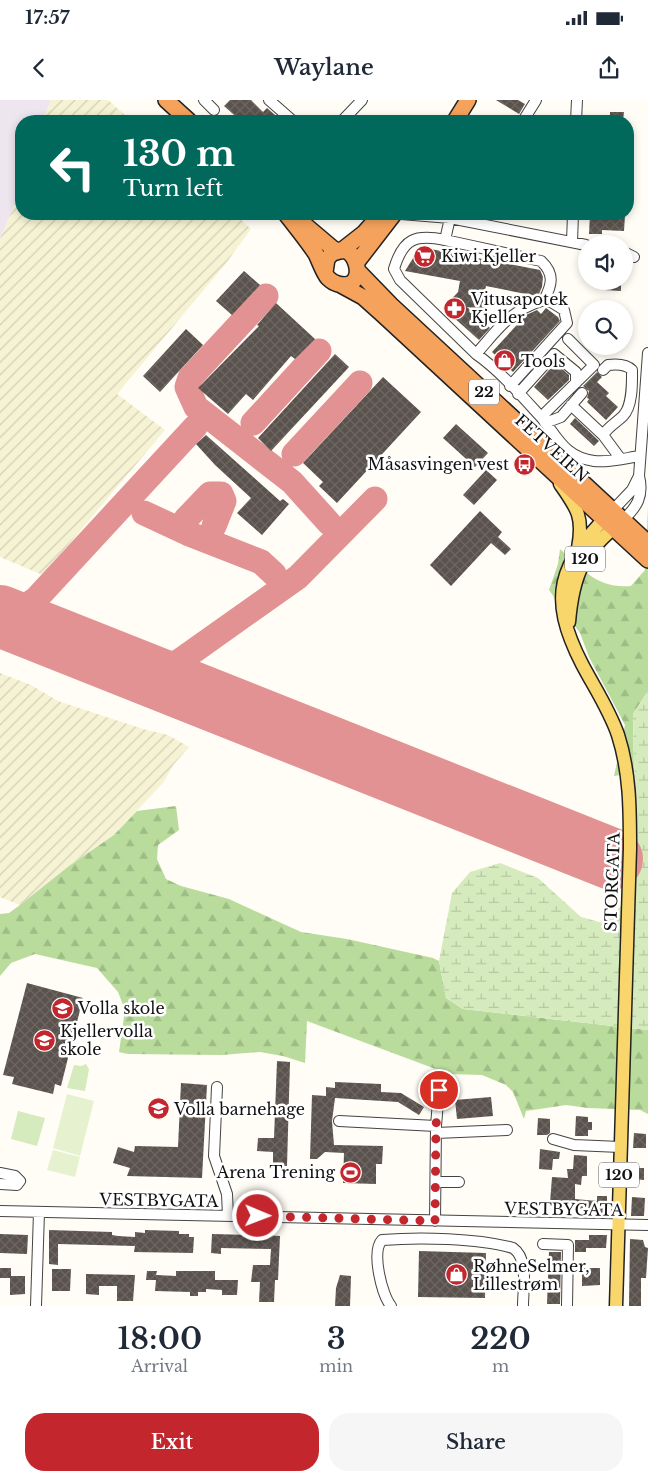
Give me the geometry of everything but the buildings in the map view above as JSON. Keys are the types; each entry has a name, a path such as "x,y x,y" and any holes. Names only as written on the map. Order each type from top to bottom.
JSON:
{"highway":[{"path":"166,100 182,115"},
{"path":"458,115 468,100"},
{"path":"468,115 477,100"},
{"name":"22","path":"291,220 312,248 332,282 341,285"},
{"name":"22","path":"298,220 339,252 352,255 357,266"},
{"path":"325,272 327,259 364,233 375,220"},
{"path":"341,285 354,279 357,266 390,220"},
{"name":"FETVEIEN","path":"357,266 391,305 613,519 648,560"},
{"name":"FETVEIEN","path":"341,285 363,297 553,474 648,543"}],"main road":[{"path":"553,474 578,512 581,530 577,550"},
{"name":"STORGATA","path":"613,519 577,550 564,578 561,598 568,630 582,663 614,726 623,754 628,786 630,848 616,1306"},
{"name":"120","path":"568,630 573,590 578,571 613,519"}],"street":[{"path":"204,100 214,110"},
{"path":"269,100 285,115"},
{"path":"348,115 362,100"},
{"path":"527,115 536,100"},
{"path":"576,115 577,100"},
{"path":"446,240 450,220"},
{"path":"460,220 578,243"},
{"path":"572,242 573,220"},
{"path":"544,300 552,284 548,268 541,261 446,240 417,237 409,241 398,257 394,269 400,280 476,354 490,364 543,420 557,441 576,456 595,461 640,456"},
{"path":"476,354 512,314 523,307 544,300 564,310 567,316 566,323 510,386"},
{"path":"543,420 594,365 568,339"},
{"path":"613,519 634,509 641,494 639,476 645,424 648,352"},
{"path":"518,394 554,354 576,372 576,383"},
{"path":"603,370 612,364 628,366 632,370 632,388 625,414 609,426 603,435"},
{"path":"543,420 561,417 582,393"},
{"path":"571,405 603,435 620,458"},
{"path":"625,414 645,424"},
{"path":"613,519 639,476"},
{"path":"217,1087 214,1156 228,1194 228,1216"},
{"path":"435,1221 436,1130 439,1090"},
{"path":"339,1121 436,1130 507,1130"},
{"path":"553,1139 574,1145 620,1147"},
{"path":"0,1173 14,1176 20,1181 16,1185 0,1184"},
{"path":"436,1182 459,1182"},
{"name":"VESTBYGATA","path":"0,1211 648,1225"},
{"path":"36,1306 39,1212"},
{"path":"391,1306 386,1299 378,1268 378,1248 382,1240 404,1239 467,1242 513,1248 517,1251 523,1266 523,1306"},
{"path":"542,1244 568,1244 567,1306"}],"shaded area":[{"path":"0,100 51,100 45,115 15,115 15,203 0,239"},
{"path":"51,100 108,100 125,115 45,115"},
{"path":"15,203 15,220 241,220 251,229 227,262 117,394 165,430 43,575 0,557 0,239"},
{"path":"0,673 31,685 58,701 143,729 168,735 189,747 174,764 163,783 114,835 69,866 20,905 0,897"}],"green space":[{"path":"648,507 648,691 633,714 634,773 614,776 625,725 589,657 580,633 549,590 558,564 560,549 592,577 609,584 631,586 645,570"},
{"path":"648,691 648,1030 463,1009 446,998 439,961 452,893 470,872 500,863 538,878 581,917 603,923 621,906 635,803 633,714"},
{"path":"176,806 179,830 158,845 157,859 166,879 181,886 229,899 301,932 347,939 433,958 439,961 446,998 463,1009 648,1030 648,1114 640,1110 588,1108 566,1105 526,1111 524,1119 513,1092 506,1085 482,1075 449,1074 307,1021 305,1063 283,1056 260,1052 221,1055 128,1054 119,1052 125,1010 118,992 97,968 35,954 11,963 0,976 0,914 9,913 69,866 114,835 137,811"},
{"path":"86,1064 89,1069 85,1091 67,1088 74,1065 81,1066"},
{"path":"67,1094 94,1101 80,1156 53,1148"},
{"path":"18,1111 45,1118 37,1146 11,1139"},
{"path":"53,1150 80,1157 75,1177 47,1170"}],"taxiway":[{"path":"266,296 190,378 187,387 196,407 292,482 329,523"},
{"path":"253,423 319,351"},
{"path":"294,454 360,383"},
{"path":"0,615 14,617 24,612 195,427"},
{"path":"186,519 210,494 221,494 224,501 214,526"},
{"path":"181,660 298,577 375,499"},
{"path":"144,513 187,533 261,562 274,574"},
{"path":"33,601 32,618 36,625 49,635"},
{"path":"137,671 154,674 181,660 174,672 177,681 188,691"}],"runway":[{"path":"0,616 612,859"}],"place":[{"name":"Kiwi Kjeller","path":"425,256"},
{"name":"Vitusapotek Kjeller","path":"455,308"},
{"name":"Tools","path":"505,361"},
{"name":"Måsasvingen vest","path":"525,464"},
{"name":"Volla skole","path":"62,1008"},
{"name":"Kjellervolla skole","path":"44,1040"},
{"name":"Volla barnehage","path":"158,1109"},
{"name":"Arena Trening","path":"351,1172"},
{"name":"RøhneSelmer, Lillestrøm","path":"457,1275"}],"route":[{"path":"258,1216 435,1221 436,1126 439,1090"}]}
